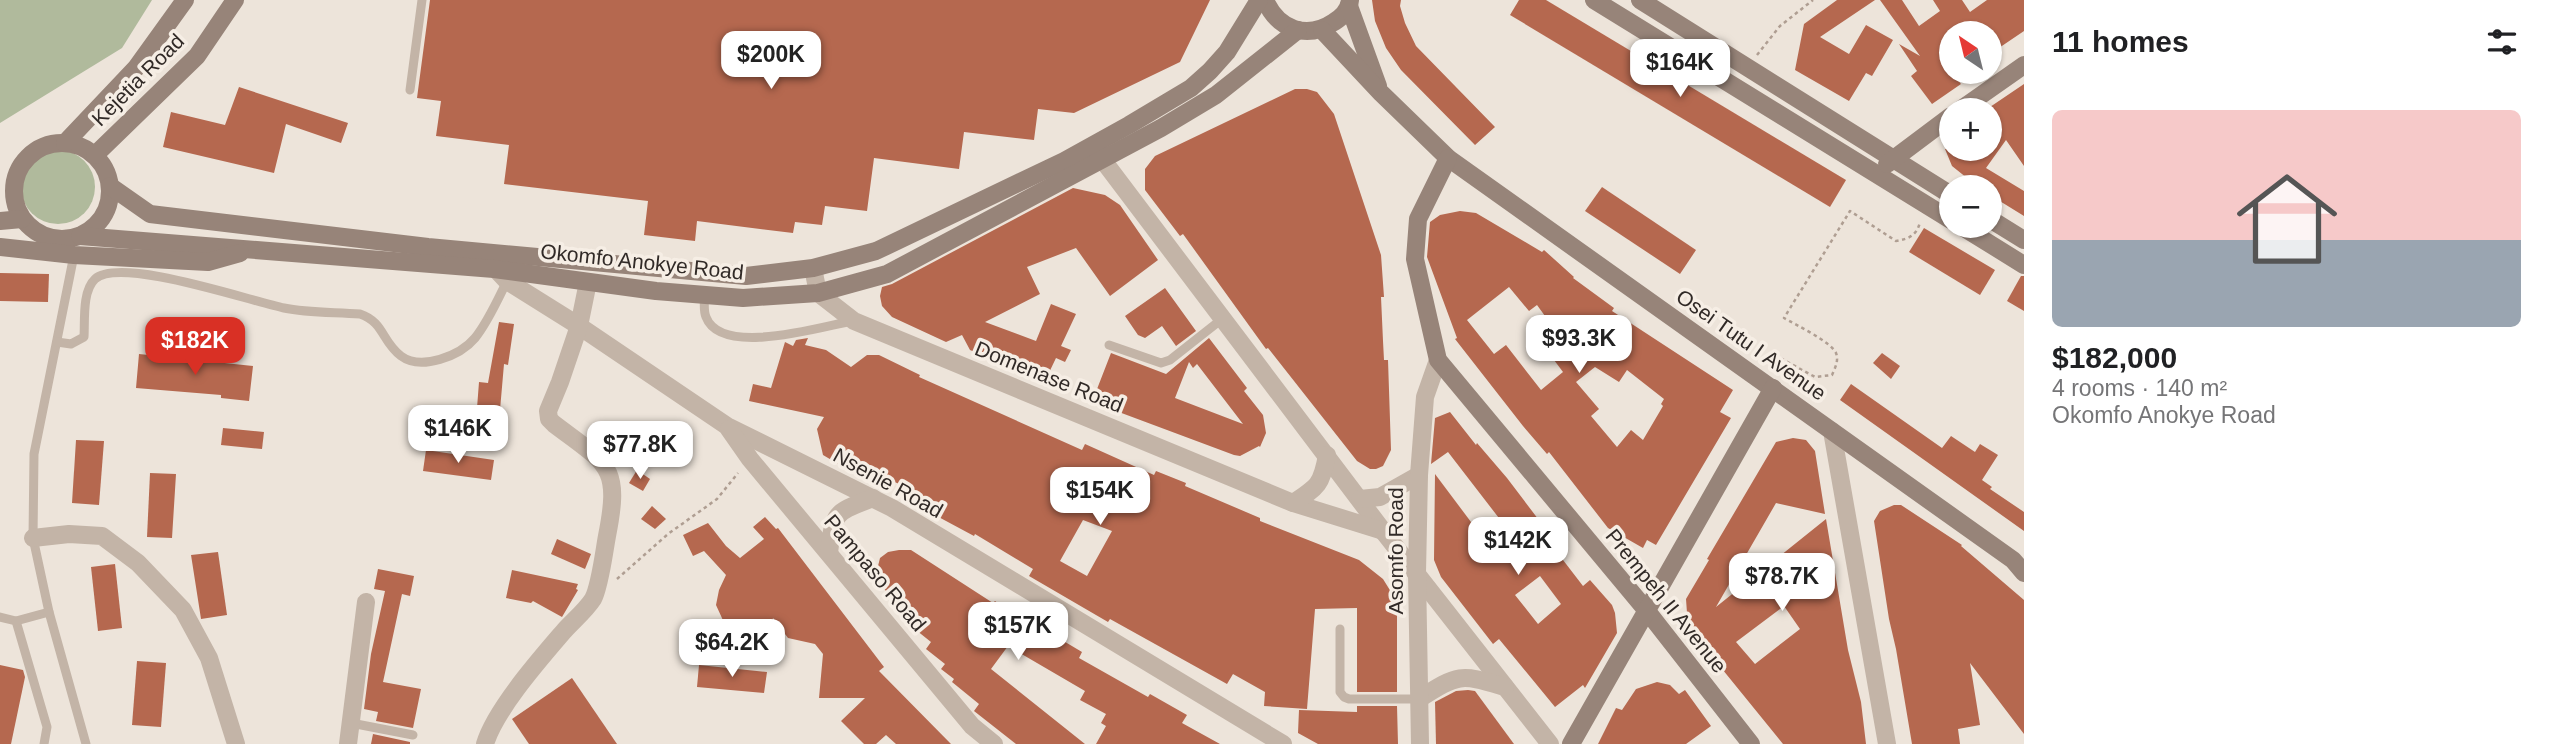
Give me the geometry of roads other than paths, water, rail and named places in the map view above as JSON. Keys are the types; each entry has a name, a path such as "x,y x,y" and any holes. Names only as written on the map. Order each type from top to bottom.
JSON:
{"main road":[{"name":"Kejetia Road","path":"94,155 197,57 235,0"},
{"name":"Okomfo Anokye Road","path":"110,186 150,214 480,251 746,276 813,268 888,246 1064,161 1191,88 1227,52 1259,0"},
{"path":"1265,0 1270,12 1283,24 1298,30 1322,30 1340,18 1350,3"},
{"path":"1594,0 1939,213"},
{"path":"1640,0 1939,187"},
{"name":"Kejetia Road","path":"65,143 136,68 181,2"},
{"path":"1350,3 1381,93"},
{"name":"Okomfo Anokye Road","path":"80,236 253,250 704,295 743,298 818,293 887,274 1102,159 1216,95 1298,30"},
{"name":"Osei Tutu I Avenue","path":"1322,30 1381,93 1448,158 2013,560 2024,573"},
{"path":"1977,98 2024,65"},
{"path":"1877,174 1892,158 1939,125"},
{"path":"65,143 76,145 94,155 107,173 110,186 104,215 90,231 80,236 62,240 38,234 22,219 7,181 26,159 44,147 65,143"},
{"name":"Prempeh II Avenue","path":"1448,158 1418,219 1415,258 1438,360 1647,611 1751,744"},
{"path":"0,221 22,219"},
{"path":"2002,226 2024,240"},
{"path":"1981,238 2024,264"},
{"path":"0,247 208,262 253,250"},
{"path":"1571,744 1773,388"}],"street":[{"path":"1102,159 1383,531 1550,744"},
{"name":"Nsenie Road","path":"480,251 501,275 727,426 873,498 1283,744"},
{"path":"813,268 818,293"},
{"path":"485,744 491,726 548,650 593,598 604,553 614,503 613,484 608,471 602,460 549,419 548,411 579,326 588,282"},
{"name":"Domenase Road","path":"818,293 853,321 1293,503 1383,531"},
{"name":"Asomfo Road","path":"1420,744 1417,573 1419,475 1425,397 1438,360"},
{"name":"Pampaso Road","path":"727,426 750,459 972,726 994,744"},
{"path":"1832,431 1887,744"},
{"path":"1293,503 1324,475 1327,454"},
{"path":"1360,499 1380,497 1419,475"},
{"path":"829,553 833,520 842,510 873,498"},
{"path":"33,538 69,534 102,537 138,563 183,610 209,658 236,744"},
{"path":"348,744 366,602"},
{"path":"1419,699 1449,680 1469,677 1505,687"}],"lane":[{"path":"410,90 422,0"},
{"path":"74,254 34,454 33,538 49,612 86,744"},
{"path":"57,342 71,344 84,337 88,290 94,279 104,274 144,274 194,283 287,309 360,314 370,318 382,330 390,345 402,357 420,362 442,360 474,340 501,275"},
{"path":"704,295 705,316 717,331 748,338 783,335 853,321"},
{"path":"1109,345 1161,363 1170,360 1222,319"},
{"path":"0,617 16,621 49,612"},
{"path":"16,621 47,727 44,744"},
{"path":"1340,629 1340,692 1344,697 1419,699"},
{"path":"351,723 413,734"}]}
